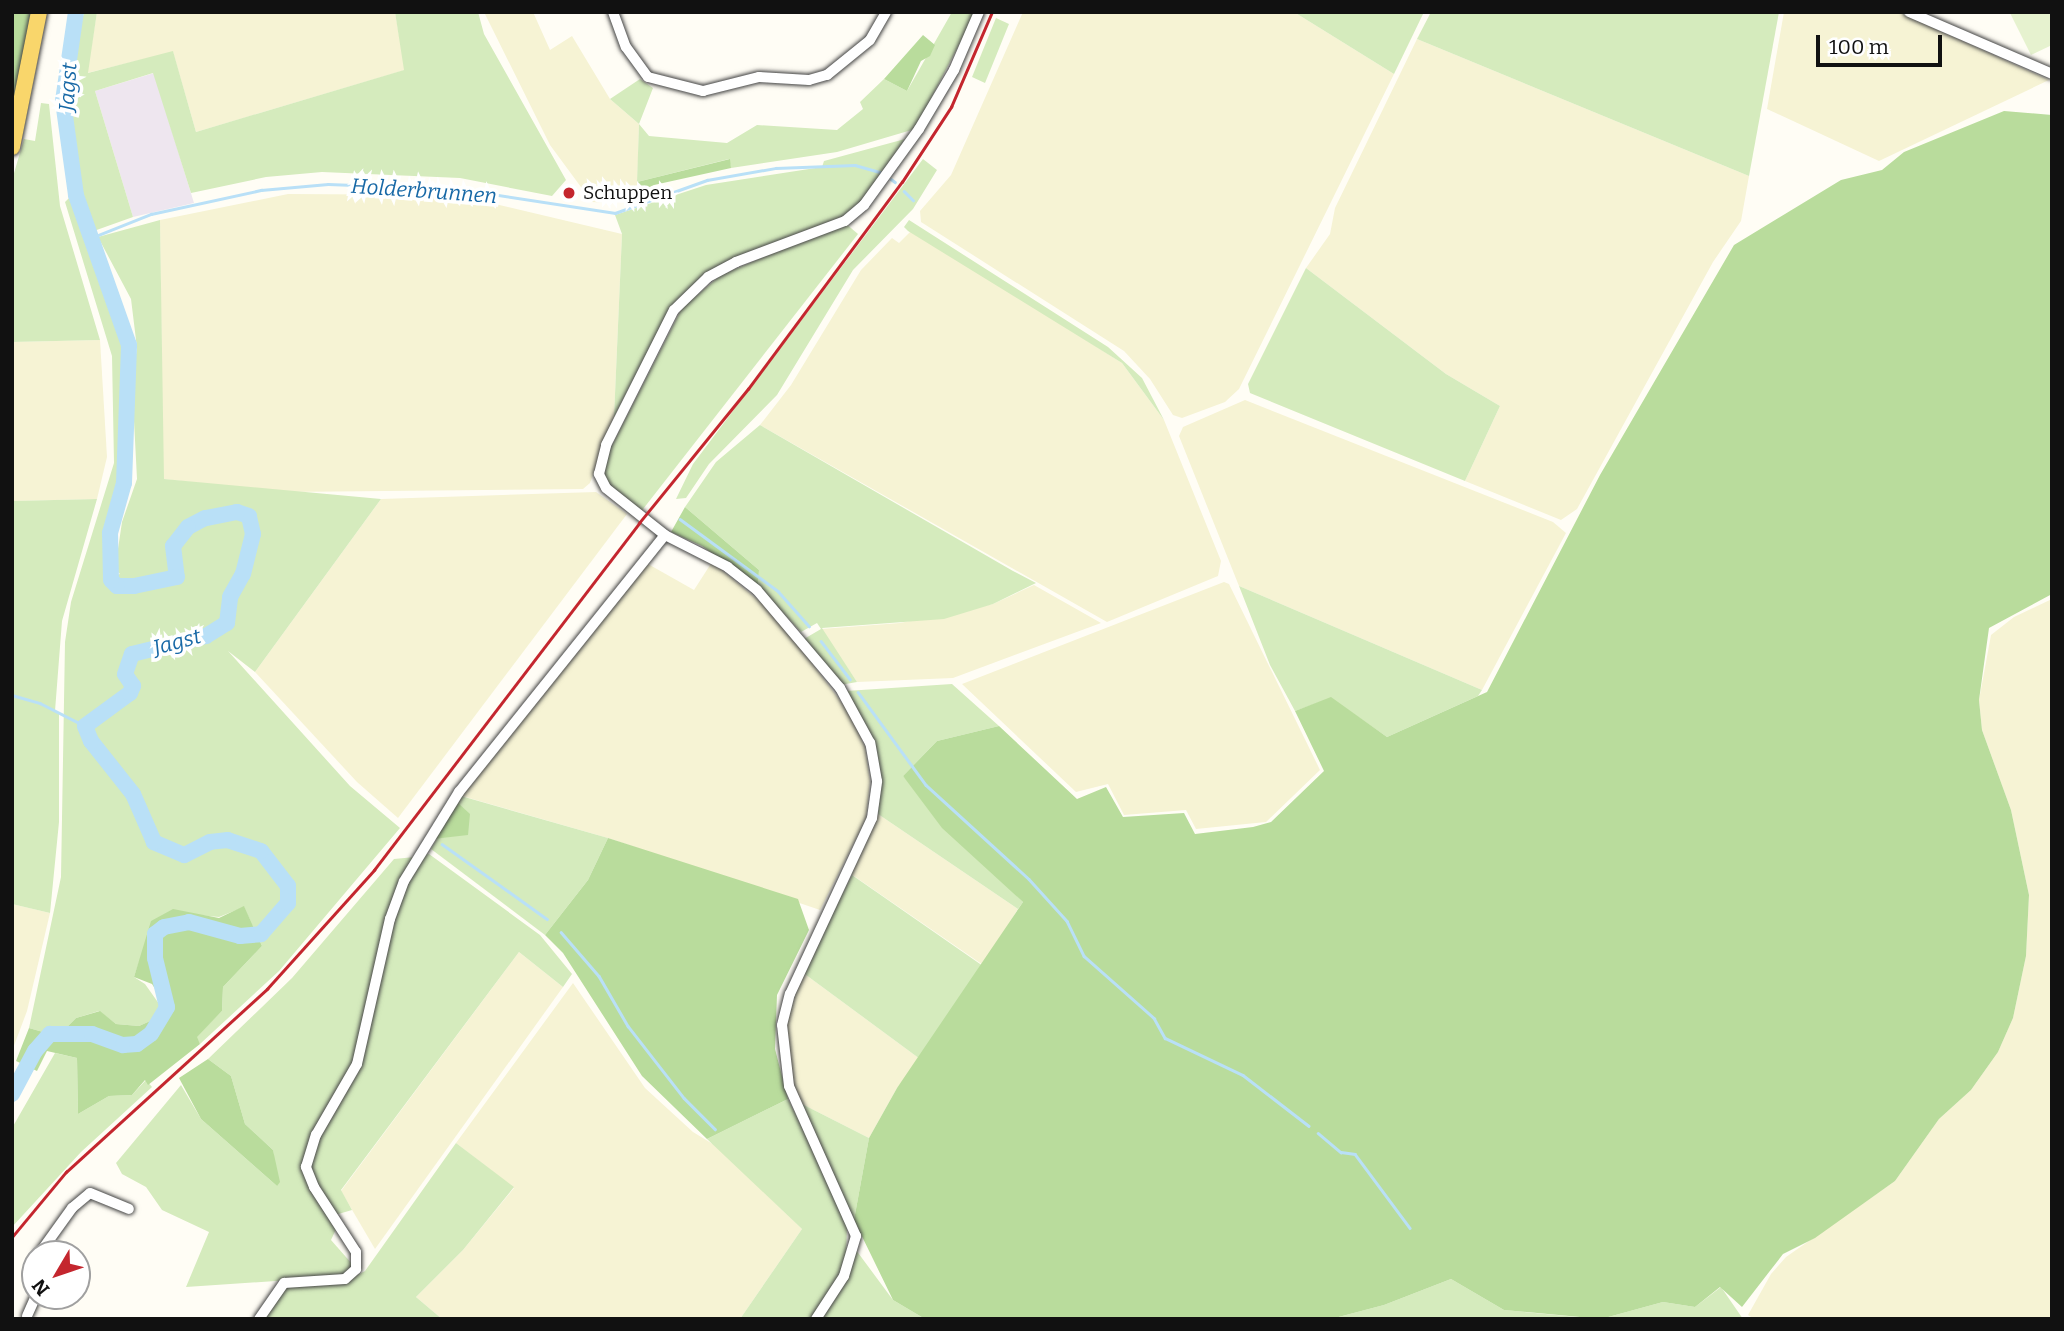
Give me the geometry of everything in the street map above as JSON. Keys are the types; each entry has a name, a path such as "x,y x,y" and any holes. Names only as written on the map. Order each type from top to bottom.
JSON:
{"main road":[{"path":"12,147 39,12"}],"street":[{"path":"613,12 621,38 648,77 703,91 759,77 809,80 827,75 870,40 886,12"},
{"path":"816,1319 844,1276 856,1236 789,1086 782,1025 790,993 872,818 877,781 870,743 840,688 757,590 728,567 666,535 606,488 599,474 606,445 674,310 708,277 736,262 845,220 880,186 919,129 954,70 979,12"},
{"path":"1909,12 2052,75"},
{"path":"259,1319 284,1283 345,1279 356,1269 356,1252 314,1187 306,1167 316,1135 357,1064 390,919 404,881 458,792 666,535"},
{"path":"49,1240 72,1208 90,1194 129,1209"}],"shaded area":[{"path":"97,12 395,12 405,70 196,132 173,52 87,73"},
{"path":"484,12 533,12 550,50 572,36 610,99 639,124 637,193 611,203 592,202 550,145"},
{"path":"1023,12 1294,12 1394,74 1239,389 1225,402 1182,418 1173,415 1150,379 1124,351 921,222 920,211 951,175"},
{"path":"1784,12 1898,12 2049,80 1879,161 1767,109"},
{"path":"1417,39 1749,176 1741,221 1713,262 1577,509 1561,520 1465,481 1500,406 1446,374 1306,268 1330,234 1335,208"},
{"path":"154,73 194,203 133,217 95,91"},
{"path":"288,194 457,195 622,234 614,417 590,483 583,489 285,492 163,479 160,220"},
{"path":"912,230 1122,363 1164,420 1221,561 1218,576 1107,622 760,425 791,385 861,270 892,238 899,243"},
{"path":"100,340 107,457 97,499 12,501 12,342"},
{"path":"1245,400 1553,522 1566,533 1482,690 1239,586 1179,436 1183,427"},
{"path":"596,492 627,514 398,818 357,782 255,672 381,499"},
{"path":"712,562 764,605 804,653 848,711 865,747 870,781 866,819 820,910 608,838 462,796 648,564 694,590"},
{"path":"1224,582 1229,584 1320,770 1266,822 1196,829 1186,810 1124,815 1108,784 1076,792 962,684"},
{"path":"1034,585 1101,623 953,678 857,682 821,629 900,623 993,604"},
{"path":"2052,599 2052,1319 1754,1319 1748,1315 1771,1274 1786,1257 1895,1181 1939,1119 1971,1090 1998,1052 2013,1018 2026,956 2029,895 2011,810 1982,730 1979,700 1991,635 2014,617"},
{"path":"878,814 1018,909 983,965 851,874"},
{"path":"12,904 50,913 27,1011 12,1051"},
{"path":"519,952 563,987 375,1249 341,1191"},
{"path":"802,972 920,1059 897,1088 869,1138 802,1104 792,1084 786,1027"},
{"path":"573,983 645,1088 693,1132 716,1146 802,1229 740,1319 442,1319 416,1297 463,1250 514,1188 456,1143"}],"green space":[{"path":"34,12 12,125 12,13"},
{"path":"84,12 97,12 88,73 173,51 196,132 404,70 395,12 478,12 484,34 566,180 552,196 460,178 322,172 266,177 191,193 153,73 95,91 133,217 91,232 78,194 69,112 70,77"},
{"path":"952,12 976,12 915,129 837,152 731,168 729,159 637,182 639,124 649,136 727,143 757,125 837,130 863,109 860,102 884,79 907,91"},
{"path":"1294,12 1424,12 1394,74"},
{"path":"1431,12 1779,12 1749,176 1417,39"},
{"path":"2052,12 2052,45 2031,55 2010,13"},
{"path":"996,18 1009,24 985,83 972,77"},
{"path":"923,35 935,45 930,56 921,61 907,91 884,79"},
{"path":"640,79 653,88 639,124 610,99"},
{"path":"41,103 49,104 60,206 100,340 12,342 12,180 24,139 35,141"},
{"path":"2004,111 2052,115 2052,594 1989,628 1979,700 1982,730 2011,810 2029,895 2026,956 2013,1018 1998,1052 1971,1090 1939,1119 1895,1181 1815,1238 1783,1254 1742,1307 1720,1287 1695,1307 1663,1302 1601,1319 1504,1310 1451,1279 1384,1305 1331,1319 925,1319 893,1300 854,1220 869,1138 897,1088 1023,902 942,828 903,776 937,741 999,726 1077,799 1106,787 1123,817 1184,813 1195,834 1253,827 1271,822 1324,771 1295,711 1331,697 1387,737 1487,692 1600,475 1734,245 1841,180 1882,170 1904,152"},
{"path":"905,139 864,198 842,219 734,259 669,310 614,417 622,234 615,215 706,185 822,167 824,161"},
{"path":"730,159 731,168 654,185 637,193 637,182"},
{"path":"923,159 937,170 913,209 853,270 777,395 709,464 686,498 676,499 693,464"},
{"path":"70,197 122,331 120,485 103,549 103,571 108,577 120,574 115,569 122,522 137,479 132,382 137,348 131,299 98,237 160,220 164,479 381,499 255,672 228,651 350,786 400,828 279,971 200,1044 196,1037 222,1011 223,987 262,946 244,907 219,917 198,915 139,962 134,977 145,984 162,1008 159,1017 139,1026 116,1024 99,1011 76,1018 66,1028 43,1032 29,1028 61,877 65,642 71,602 114,463 112,356 65,202"},
{"path":"909,220 1108,347 1142,378 1164,420 1122,363 908,231 904,227"},
{"path":"845,223 858,234 640,513 605,482 601,467 682,308 721,275"},
{"path":"1306,268 1446,374 1500,406 1465,481 1250,393 1248,384"},
{"path":"760,425 1036,583 993,604 944,619 822,628 857,682 840,685 804,639 821,629 817,623 801,632 758,586 759,570 685,507 716,462"},
{"path":"97,499 62,621 55,711 59,713 59,822 50,913 12,904 12,501"},
{"path":"685,507 759,570 758,586 702,546 671,532"},
{"path":"1239,586 1482,690 1478,696 1387,737 1331,698 1295,711 1270,665"},
{"path":"952,684 999,726 937,741 903,776 1023,902 1018,909 878,814 880,779 846,691"},
{"path":"461,796 608,838 588,880 545,935 431,849"},
{"path":"457,802 470,814 468,835 433,839"},
{"path":"608,838 798,899 809,930 777,995 775,1049 788,1099 707,1139 642,1076 563,953 545,935 588,880"},
{"path":"429,854 540,935 572,974 563,987 519,952 341,1190 352,1210 335,1215 312,1181 309,1166 315,1143 358,1073 394,915 406,882 423,855"},
{"path":"415,857 398,886 354,1064 304,1156 307,1183 337,1227 331,1240 353,1265 347,1273 334,1277 186,1287 209,1232 162,1210 146,1187 122,1174 116,1163 181,1085 201,1119 277,1186 273,1150 245,1124 231,1076 208,1059 292,978 394,859"},
{"path":"852,875 983,966 920,1059 802,972"},
{"path":"244,906 262,946 223,987 222,1011 197,1037 200,1044 148,1085 145,1080 132,1095 109,1096 78,1114 77,1058 47,1051 37,1071 16,1061 29,1028 43,1032 66,1028 76,1018 100,1011 116,1024 139,1026 159,1017 168,1009 152,984 134,977 151,921 173,909 219,918"},
{"path":"55,1053 77,1058 78,1114 109,1096 132,1095 146,1080 152,1087 81,1152 12,1227 12,1128"},
{"path":"208,1059 231,1076 245,1124 273,1150 280,1182 277,1186 201,1119 179,1078"},
{"path":"792,1084 802,1104 869,1138 854,1220"},
{"path":"788,1099 841,1206 847,1227 846,1257 836,1284 811,1319 740,1319 802,1229 707,1139"},
{"path":"456,1143 514,1187 463,1250 416,1297 442,1319 262,1319 284,1286 344,1282 365,1271"},
{"path":"856,1250 893,1300 925,1319 821,1319"},
{"path":"1451,1279 1504,1310 1599,1319 1331,1319 1384,1305"},
{"path":"1721,1287 1743,1319 1601,1319 1663,1302 1695,1307"}],"waterway":[{"name":"Jagst","path":"12,1094 35,1051 50,1034 92,1034 123,1045 137,1044 151,1034 167,1007 155,958 155,934 164,927 189,922 240,936 261,934 288,903 288,886 261,851 228,840 210,842 184,855 154,842 133,794 91,741 85,726 130,693 133,686 125,674 132,654 206,636 227,623 230,597 243,574 253,534 249,516 237,512 205,518 188,527 173,546 177,577 134,586 117,586 111,580 110,533 124,483 129,345 76,195 63,101 76,12"},
{"name":"Holderbrunnen","path":"91,238 151,214 261,190 328,184 459,189 615,213 707,180 776,168 855,165 880,172"},
{"name":"Holderbrunnen","path":"891,179 895,182"},
{"name":"Holderbrunnen","path":"904,191 913,200"},
{"path":"680,519 778,591 809,626"},
{"path":"821,641 850,679"},
{"path":"858,692 926,785 1029,879 1067,921 1084,956 1154,1018 1165,1038 1243,1075 1309,1126"},
{"path":"12,695 40,703 85,726"},
{"path":"442,844 547,919"},
{"path":"561,932 599,976 628,1026 684,1098 715,1129"},
{"path":"1318,1133 1341,1152 1355,1154 1410,1228"}],"railway":[{"path":"12,1237 66,1172 267,989 374,870 639,523 748,389 902,182 951,107 992,12"}],"place":[{"name":"Schuppen","path":"569,193"}]}
